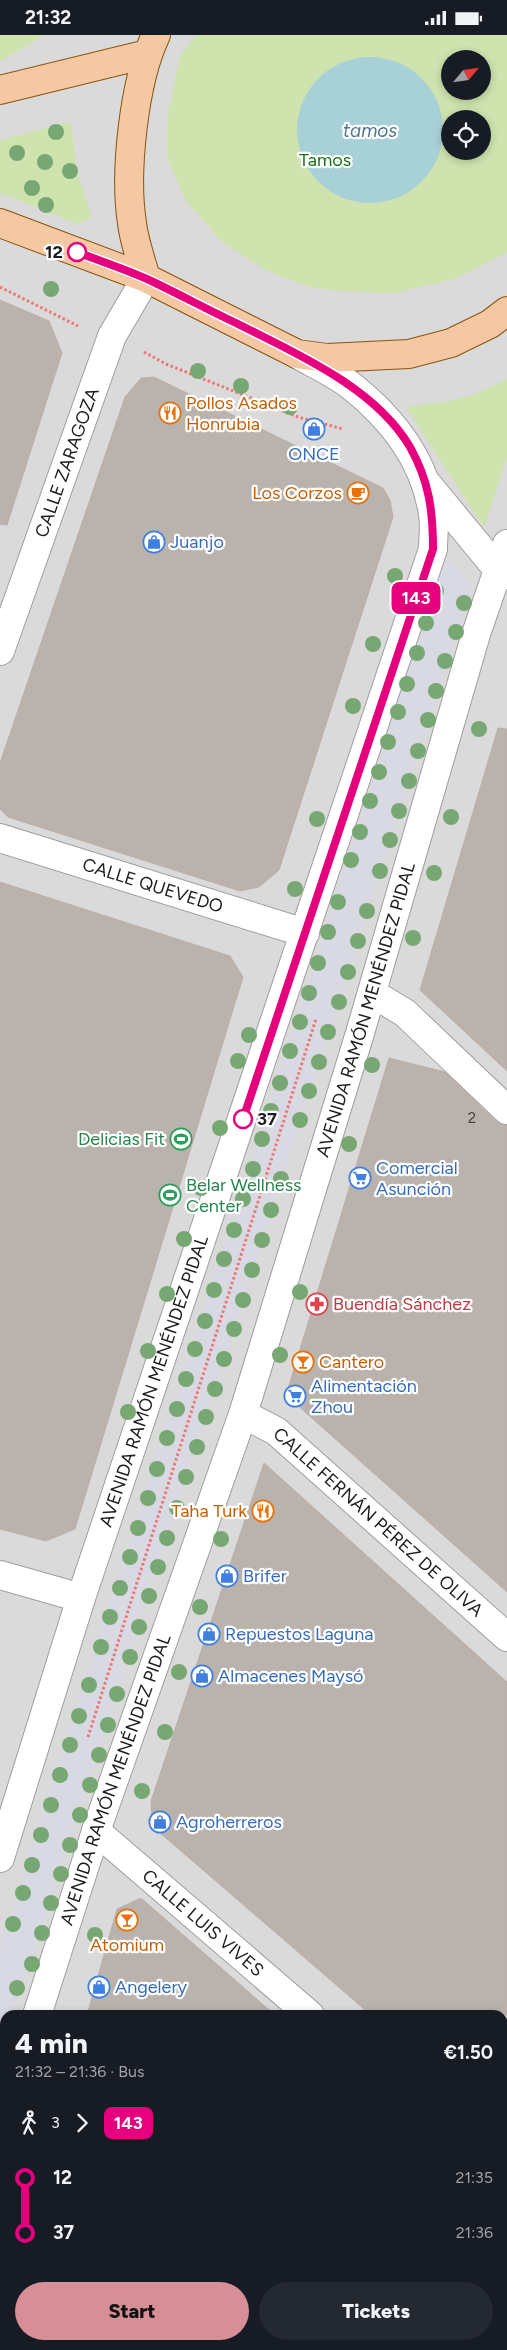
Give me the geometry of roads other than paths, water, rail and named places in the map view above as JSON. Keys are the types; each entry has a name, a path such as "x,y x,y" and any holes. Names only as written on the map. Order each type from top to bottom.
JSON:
{"main road":[{"path":"0,90 151,45"},
{"path":"146,278 132,223 128,177 138,95 151,45"},
{"path":"0,223 146,278 297,354 327,358 409,354 451,343 490,324 507,311"}],"street":[{"name":"CALLE ZARAGOZA","path":"0,651 112,336 146,278"},
{"name":"AVENIDA RAMÓN MENÉNDEZ PIDAL","path":"0,1858 81,1598 433,549 433,516 426,482 409,446 384,415 349,384 297,354"},
{"path":"426,482 503,573"},
{"name":"AVENIDA RAMÓN MENÉNDEZ PIDAL","path":"39,2010 96,1831 243,1414 372,993 476,633 503,573 507,544"},
{"name":"CALLE QUEVEDO","path":"0,839 305,933"},
{"path":"372,993 405,1013 507,1110"},
{"name":"CALLE FERNÁN PÉREZ DE OLIVA","path":"243,1414 276,1431 507,1637"},
{"path":"0,1575 81,1598"},
{"name":"CALLE LUIS VIVES","path":"96,1831 304,2010"}],"water":[{"name":"tamos","path":"370,57 398,63 410,69 421,79 431,90 441,116 441,144 437,158 431,170 421,181 410,191 398,197 370,203 342,197 330,191 319,181 309,170 303,158 297,130 303,102 309,90 319,79 330,69 342,63"}],"place":[{"name":"12","path":"77,252"},
{"name":"Pollos Asados Honrubia","path":"170,413"},
{"name":"ONCE","path":"314,429"},
{"name":"Los Corzos","path":"358,493"},
{"name":"Juanjo","path":"154,542"},
{"name":"37","path":"243,1119"},
{"name":"Delicias Fit","path":"181,1139"},
{"name":"Comercial Asunción","path":"360,1178"},
{"name":"Belar Wellness Center","path":"170,1195"},
{"name":"Buendía Sánchez","path":"317,1304"},
{"name":"Cantero","path":"303,1362"},
{"name":"Alimentación Zhou","path":"295,1396"},
{"name":"Taha Turk","path":"263,1511"},
{"name":"Brifer","path":"227,1576"},
{"name":"Repuestos Laguna","path":"209,1634"},
{"name":"Almacenes Maysó","path":"202,1676"},
{"name":"Agroherreros","path":"160,1822"},
{"name":"Atomium","path":"127,1920"},
{"name":"Angelery","path":"99,1987"}],"park label":[{"name":"Tamos","path":"325,160"}]}
